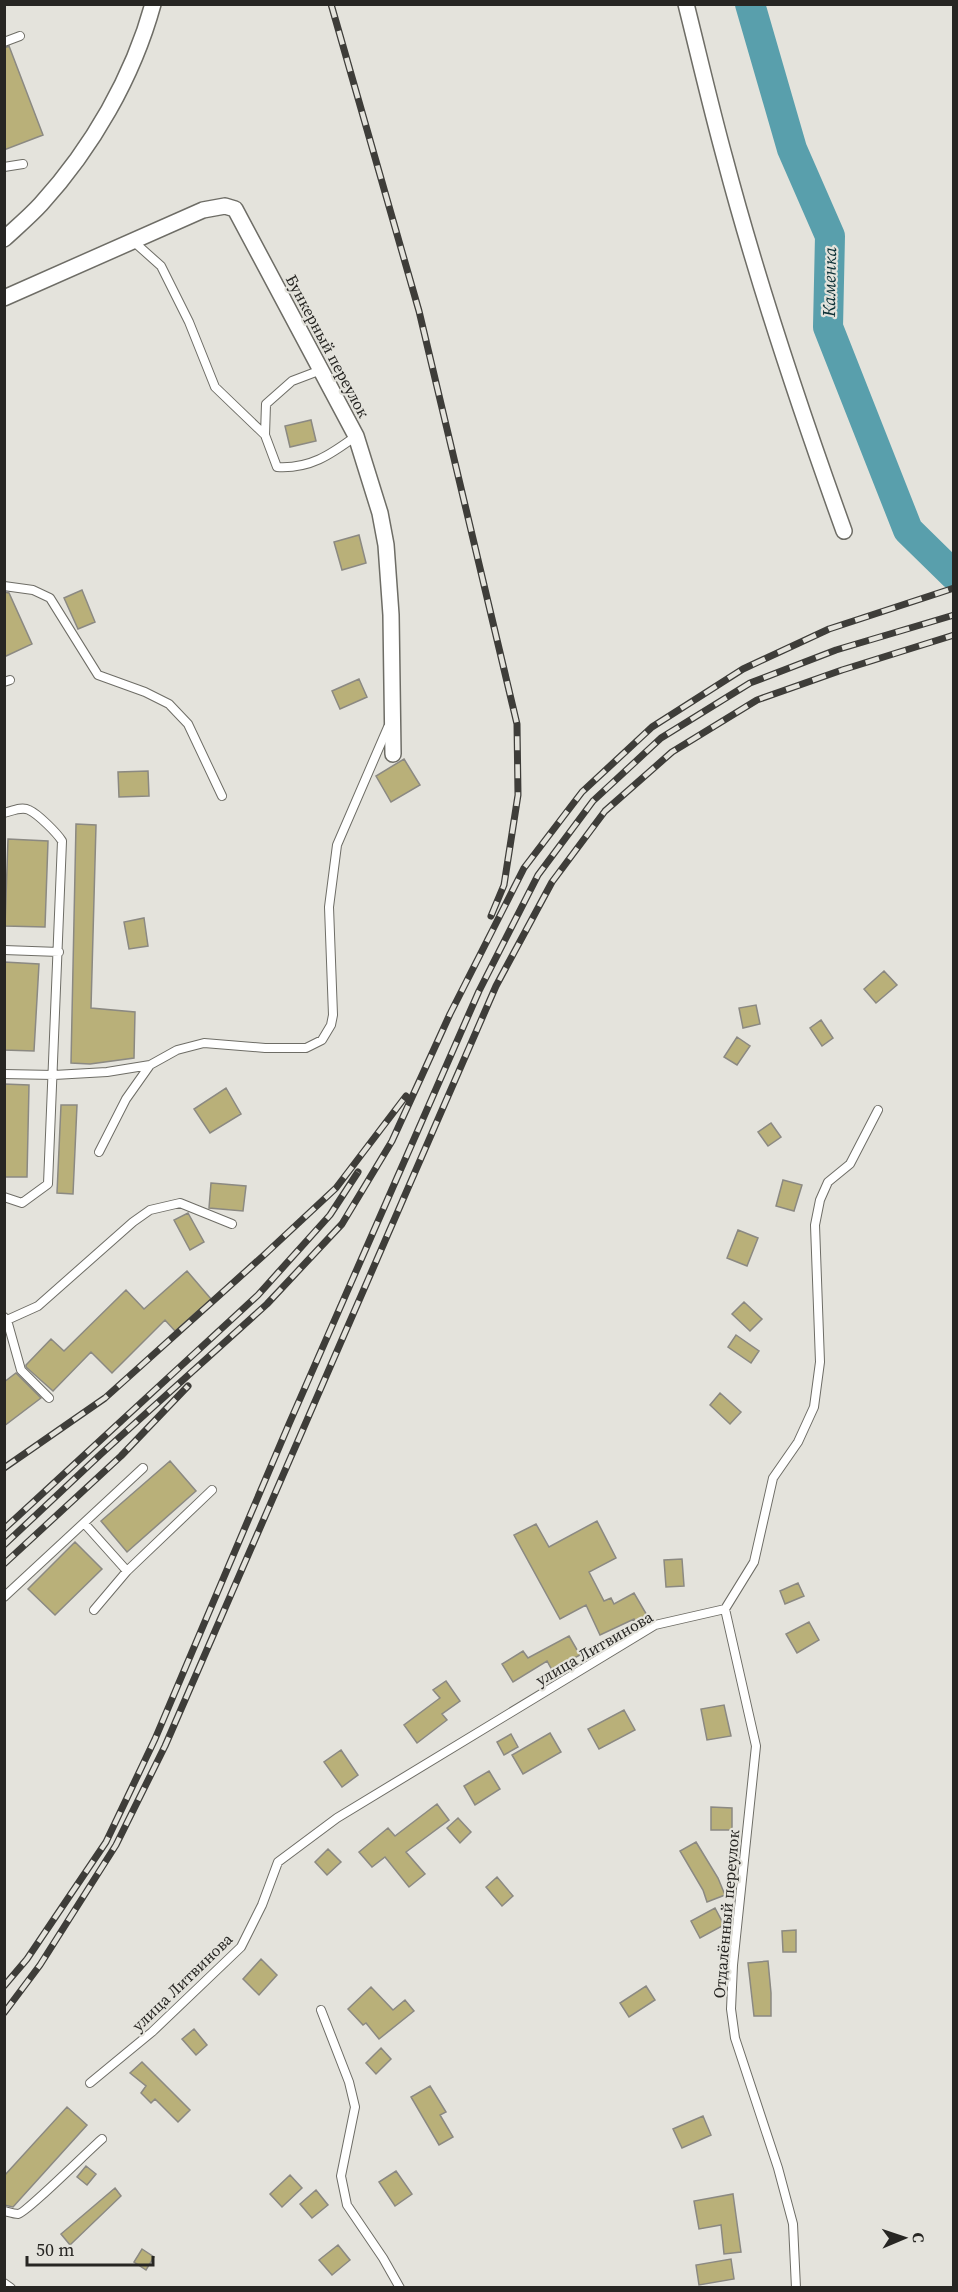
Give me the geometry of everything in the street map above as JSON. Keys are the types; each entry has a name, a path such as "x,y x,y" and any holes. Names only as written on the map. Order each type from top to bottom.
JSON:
{"street":[{"path":"4,239 41,204 84,150 119,91 146,28 153,4"},
{"path":"686,4 725,160 754,259 807,428 843,531"},
{"name":"Бункерный переулок","path":"4,298 203,210 225,206 235,209 356,436 380,513 386,545 391,615 393,754"}],"lane":[{"path":"4,42 20,36"},
{"path":"4,167 22,164"},
{"path":"134,241 161,266 189,322 215,387 265,435"},
{"path":"321,370 292,381 266,404 265,435 277,467 294,468 328,456 356,436"},
{"path":"4,586 33,590 50,598 98,675 145,692 169,704 188,724 222,796"},
{"path":"4,1074 54,1075 107,1072 150,1065 177,1050 204,1043 265,1048 306,1048 322,1040 331,1025 333,1015 329,907 337,845 393,718"},
{"path":"4,813 28,809 58,835 62,842 48,1184 22,1203 4,1197"},
{"path":"4,950 59,952"},
{"path":"99,1152 126,1099 150,1065"},
{"path":"724,1609 754,1562 773,1478 798,1442 814,1407 820,1362 815,1224 820,1200 828,1182 850,1164 878,1110"},
{"path":"49,1398 21,1370 6,1318 38,1306 133,1222 150,1210 180,1203 232,1224"},
{"path":"4,1596 143,1468"},
{"path":"94,1610 128,1571 212,1490"},
{"path":"84,1523 128,1571"},
{"name":"улица Литвинова","path":"90,2083 152,2032 242,1947 262,1905 278,1862 337,1818 655,1625 724,1609"},
{"name":"Отдалённый переулок","path":"724,1609 756,1746 733,1965 731,2009 735,2038 778,2168 793,2224 796,2288"},
{"path":"321,2010 349,2082 355,2107 340,2176 347,2205 383,2258 400,2288"},
{"path":"4,2211 18,2214 28,2209 58,2178 102,2139"},
{"path":"4,2283 11,2288"}],"building":[{"path":"9,46 43,135 4,150 4,48"},
{"path":"311,420 316,441 290,447 285,426"},
{"path":"359,535 366,563 342,570 334,542"},
{"path":"82,590 95,622 78,629 64,598"},
{"path":"4,592 9,593 32,644 4,657"},
{"path":"359,679 367,697 340,709 332,691"},
{"path":"404,759 420,785 391,802 376,776"},
{"path":"148,771 149,796 119,797 118,772"},
{"path":"76,824 96,825 91,1008 135,1012 134,1058 90,1064 71,1063"},
{"path":"8,839 48,841 45,927 5,926"},
{"path":"144,918 148,946 129,949 124,922"},
{"path":"4,962 39,964 34,1051 4,1050"},
{"path":"884,971 897,985 876,1003 864,989"},
{"path":"756,1005 760,1024 743,1028 739,1008"},
{"path":"821,1020 833,1038 822,1046 810,1028"},
{"path":"737,1037 750,1046 737,1065 724,1057"},
{"path":"4,1084 29,1085 27,1177 4,1177"},
{"path":"226,1088 241,1114 210,1133 194,1109"},
{"path":"61,1105 77,1105 73,1194 57,1193"},
{"path":"771,1123 781,1137 768,1146 758,1132"},
{"path":"783,1180 802,1185 794,1211 776,1206"},
{"path":"211,1183 246,1186 243,1211 209,1208"},
{"path":"188,1213 204,1242 190,1250 174,1220"},
{"path":"738,1230 758,1238 747,1266 727,1258"},
{"path":"187,1271 211,1299 175,1331 165,1320 112,1373 91,1352 53,1391 26,1367 51,1339 64,1351 126,1290 144,1309"},
{"path":"744,1302 762,1319 750,1331 732,1314"},
{"path":"736,1335 759,1351 751,1363 728,1347"},
{"path":"16,1373 41,1398 4,1426 4,1382"},
{"path":"720,1393 741,1412 730,1424 710,1405"},
{"path":"170,1461 196,1491 127,1552 101,1521"},
{"path":"597,1521 616,1558 589,1572 604,1601 611,1598 614,1604 634,1593 648,1617 636,1623 634,1619 600,1635 586,1605 560,1619 514,1535 536,1524 549,1547"},
{"path":"75,1542 102,1569 55,1615 28,1589"},
{"path":"682,1559 684,1586 666,1587 664,1560"},
{"path":"798,1583 804,1596 785,1604 780,1591"},
{"path":"809,1622 819,1640 797,1653 786,1634"},
{"path":"569,1636 580,1655 552,1670 547,1661 513,1682 502,1664 523,1651 528,1658"},
{"path":"446,1681 460,1701 442,1714 447,1720 417,1743 404,1725 440,1698 433,1690"},
{"path":"724,1705 731,1736 707,1740 701,1709"},
{"path":"624,1710 635,1730 599,1749 588,1729"},
{"path":"550,1733 561,1752 523,1774 512,1755"},
{"path":"511,1734 518,1747 504,1755 497,1742"},
{"path":"341,1750 358,1775 342,1787 324,1762"},
{"path":"489,1771 500,1789 475,1805 464,1786"},
{"path":"437,1804 449,1820 406,1852 425,1874 409,1887 385,1857 372,1867 359,1852 388,1828 395,1836"},
{"path":"711,1807 732,1808 732,1830 711,1830"},
{"path":"458,1818 471,1832 460,1843 447,1828"},
{"path":"696,1842 718,1878 725,1895 707,1902 703,1890 680,1851"},
{"path":"328,1849 341,1862 327,1875 315,1862"},
{"path":"497,1877 513,1896 502,1906 486,1887"},
{"path":"715,1908 724,1925 700,1938 691,1921"},
{"path":"796,1930 796,1952 783,1952 782,1931"},
{"path":"261,1959 277,1975 259,1995 243,1979"},
{"path":"768,1961 771,2016 754,2016 748,1963"},
{"path":"646,1986 655,2000 629,2017 620,2003"},
{"path":"371,1987 393,2010 405,2000 414,2011 379,2039 366,2023 363,2025 348,2009"},
{"path":"194,2029 207,2045 196,2055 182,2039"},
{"path":"381,2048 391,2059 376,2074 366,2063"},
{"path":"142,2062 190,2110 178,2122 155,2099 151,2103 141,2093 146,2086 130,2073"},
{"path":"430,2086 446,2112 440,2115 453,2137 439,2145 411,2097"},
{"path":"67,2107 87,2125 13,2207 4,2205 4,2176"},
{"path":"703,2116 711,2135 682,2148 673,2129"},
{"path":"86,2166 96,2174 87,2185 77,2177"},
{"path":"396,2171 412,2194 395,2206 379,2182"},
{"path":"290,2175 302,2188 282,2207 270,2194"},
{"path":"115,2188 121,2196 70,2245 61,2234"},
{"path":"316,2190 328,2205 312,2218 300,2204"},
{"path":"733,2194 741,2252 724,2254 721,2225 699,2229 694,2201"},
{"path":"338,2245 350,2260 332,2275 319,2260"},
{"path":"142,2249 154,2257 146,2270 134,2262"},
{"path":"731,2259 734,2279 699,2285 696,2265"}],"waterway":[{"name":"Каменка","path":"750,4 792,149 830,236 828,327 908,530 954,575"}],"railway":[{"path":"331,4 419,311 517,724 518,795 504,885 491,916"},
{"path":"4,1545 267,1304 342,1224 392,1141 450,1014 524,868 582,792 652,727 743,669 829,629 954,588"},
{"path":"4,1986 27,1959 106,1842 155,1739 289,1424 479,991 538,875 593,801 661,738 750,683 836,650 954,615"},
{"path":"4,2013 40,1965 116,1845 165,1746 496,986 552,882 605,811 672,752 757,700 842,670 954,635"},
{"path":"4,1468 105,1398 263,1256 336,1188 406,1096"},
{"path":"4,1529 258,1295 330,1215 358,1172"},
{"path":"4,1564 121,1456 188,1386"}]}
